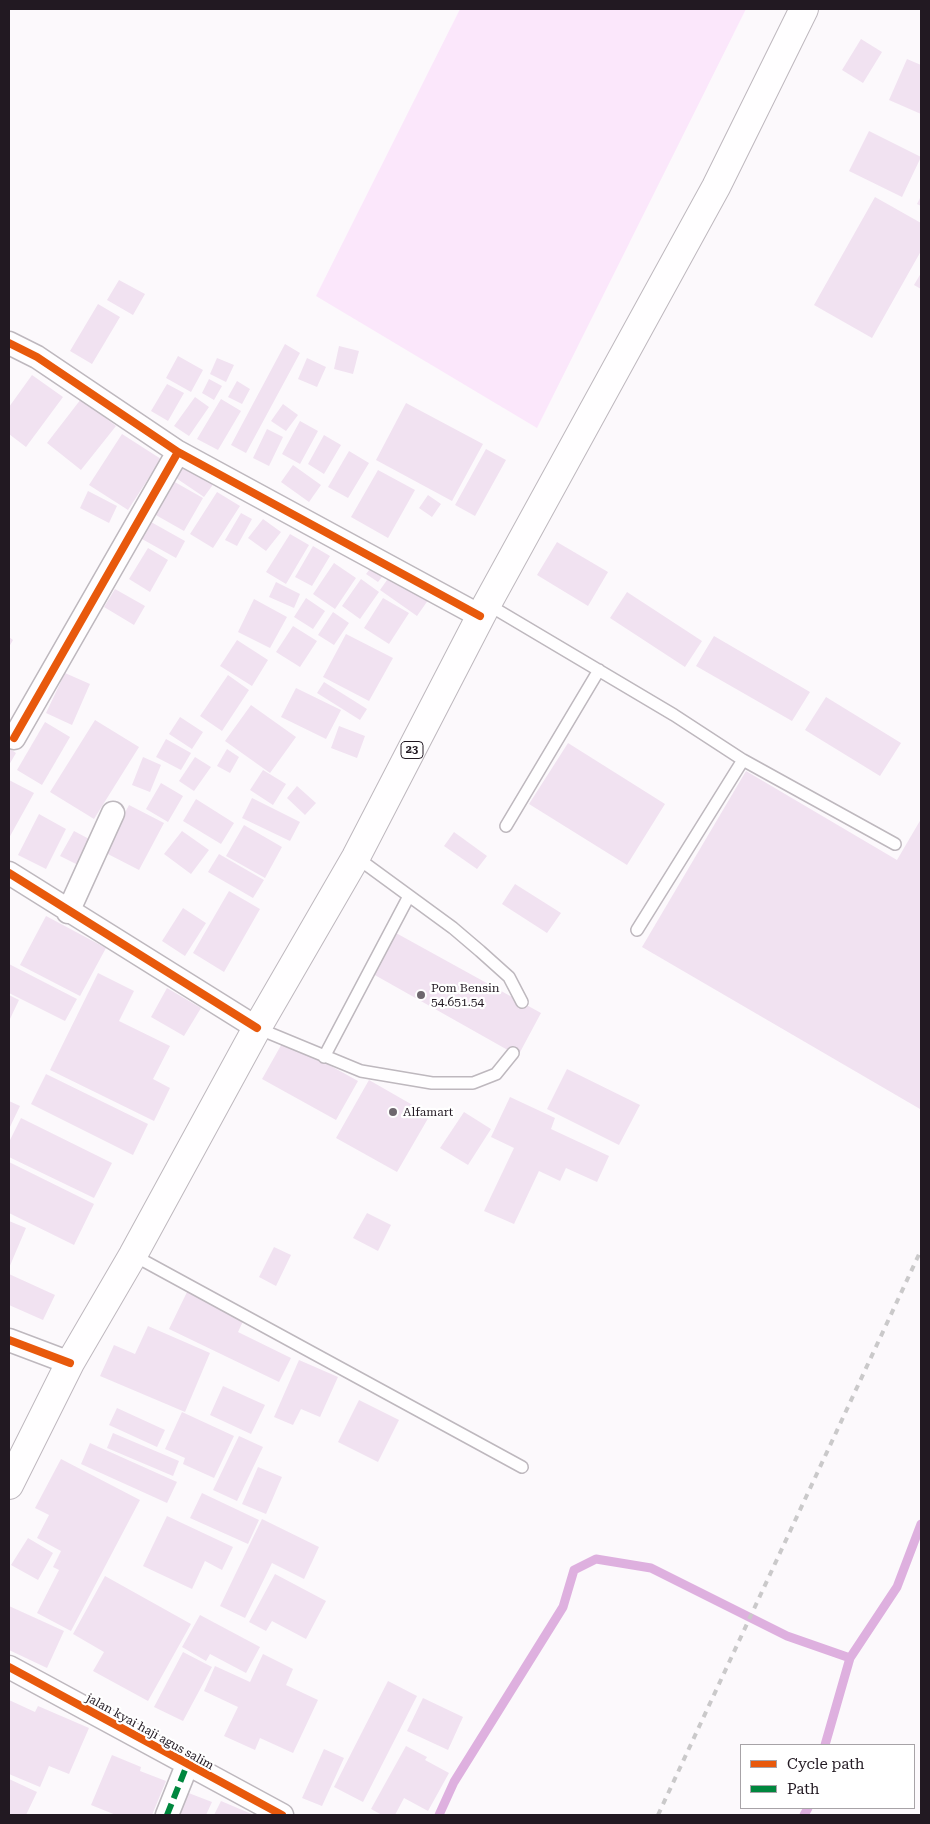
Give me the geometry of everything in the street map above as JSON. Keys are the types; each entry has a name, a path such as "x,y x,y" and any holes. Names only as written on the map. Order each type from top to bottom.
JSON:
{"highway":[{"name":"23","path":"9,1484 70,1363 133,1255 257,1028 356,857 484,610 716,186 804,9"}],"street":[{"path":"9,343 36,357 178,452 484,610"},
{"path":"14,738 178,452"},
{"path":"68,912 113,813"},
{"path":"9,873 68,912 257,1028"},
{"path":"9,1340 70,1363"},
{"name":"jalan kyai haji agus salim","path":"9,1667 282,1815"},
{"path":"167,1815 188,1765"}],"lane":[{"path":"484,610 599,670 674,715 743,760 895,844"},
{"path":"506,826 599,670"},
{"path":"637,930 743,760"},
{"path":"356,857 453,928 509,977 522,1002"},
{"path":"324,1057 409,896"},
{"path":"257,1028 362,1071 432,1083 473,1083 496,1074 513,1053"},
{"path":"133,1255 522,1467"}],"shaded area":[{"path":"460,9 746,9 537,428 316,296"}],"building":[{"path":"861,39 882,52 863,83 842,70"},
{"path":"907,59 921,65 921,114 889,100"},
{"path":"869,131 921,157 902,197 849,171"},
{"path":"921,196 921,206 917,204"},
{"path":"875,197 921,223 921,251 872,338 814,305"},
{"path":"921,273 921,289 914,285"},
{"path":"119,280 145,294 133,315 107,300"},
{"path":"98,304 120,317 92,364 70,351"},
{"path":"285,344 300,353 246,453 231,445"},
{"path":"339,346 359,351 353,374 334,369"},
{"path":"178,356 203,370 191,392 166,378"},
{"path":"217,358 234,365 226,382 210,374"},
{"path":"307,358 326,367 317,387 298,379"},
{"path":"32,375 63,397 26,447 9,434 9,407"},
{"path":"209,379 222,386 214,400 202,393"},
{"path":"237,381 250,389 242,404 228,397"},
{"path":"167,384 184,393 168,421 151,411"},
{"path":"195,397 209,407 189,436 174,426"},
{"path":"81,399 116,426 81,470 47,443"},
{"path":"221,399 241,411 218,450 197,439"},
{"path":"406,403 483,444 452,501 376,460"},
{"path":"283,404 298,415 286,431 271,421"},
{"path":"300,421 318,431 300,464 282,454"},
{"path":"267,429 283,437 269,466 253,458"},
{"path":"122,434 161,459 128,510 89,485"},
{"path":"324,435 341,445 324,474 308,464"},
{"path":"486,449 506,460 475,516 455,505"},
{"path":"349,451 369,463 348,498 328,487"},
{"path":"188,460 217,479 204,497 176,478"},
{"path":"293,465 321,485 309,502 281,482"},
{"path":"378,470 415,490 388,538 351,517"},
{"path":"173,481 203,498 184,531 154,514"},
{"path":"88,491 117,506 109,523 80,508"},
{"path":"217,492 240,506 213,548 190,534"},
{"path":"428,495 441,504 432,517 419,508"},
{"path":"241,513 252,519 237,546 225,540"},
{"path":"263,519 281,532 266,551 248,538"},
{"path":"151,522 185,541 176,558 142,539"},
{"path":"290,534 309,545 286,584 266,572"},
{"path":"557,542 608,572 588,606 537,575"},
{"path":"313,546 330,556 312,586 295,577"},
{"path":"148,548 168,560 150,592 129,579"},
{"path":"376,561 388,569 378,582 366,574"},
{"path":"334,563 356,578 335,609 313,594"},
{"path":"394,570 431,596 417,616 380,590"},
{"path":"361,579 379,592 360,619 342,606"},
{"path":"276,582 300,594 294,608 269,597"},
{"path":"115,589 145,606 134,625 104,607"},
{"path":"627,592 702,641 685,667 610,618"},
{"path":"306,598 325,611 313,629 294,617"},
{"path":"383,598 409,613 389,644 364,628"},
{"path":"254,599 287,617 270,648 238,632"},
{"path":"333,612 349,623 334,645 318,635"},
{"path":"293,626 317,641 300,667 276,652"},
{"path":"346,634 393,658 369,701 323,677"},
{"path":"714,636 810,692 792,721 696,666"},
{"path":"9,637 13,640 9,647"},
{"path":"237,640 268,660 252,686 220,666"},
{"path":"65,673 90,684 72,725 46,713"},
{"path":"228,675 249,690 222,731 200,716"},
{"path":"324,682 367,709 360,720 317,693"},
{"path":"296,688 341,710 326,739 281,717"},
{"path":"826,697 901,743 880,776 805,730"},
{"path":"251,705 296,737 270,773 225,741"},
{"path":"180,717 203,732 192,749 169,734"},
{"path":"95,720 139,747 94,819 50,792"},
{"path":"45,722 70,737 42,785 17,770"},
{"path":"339,726 365,736 357,758 331,748"},
{"path":"166,739 191,753 181,770 156,757"},
{"path":"568,743 665,804 627,865 529,804"},
{"path":"9,748 16,753 9,765"},
{"path":"227,749 239,757 230,773 217,766"},
{"path":"143,757 161,765 150,792 132,785"},
{"path":"195,757 211,767 194,791 179,781"},
{"path":"263,770 286,784 273,805 250,790"},
{"path":"746,771 897,860 921,819 920,1109 642,947"},
{"path":"9,780 34,793 9,838"},
{"path":"161,783 183,796 168,822 146,809"},
{"path":"297,786 316,803 305,815 287,798"},
{"path":"252,798 300,822 290,841 242,818"},
{"path":"196,799 234,823 221,844 183,821"},
{"path":"129,805 164,823 139,870 104,852"},
{"path":"39,814 66,829 46,869 18,855"},
{"path":"244,825 282,847 265,878 226,856"},
{"path":"74,831 91,840 78,865 60,856"},
{"path":"182,831 209,850 191,874 164,854"},
{"path":"454,832 487,856 477,869 444,846"},
{"path":"219,854 264,880 253,898 208,872"},
{"path":"515,884 561,913 547,933 502,904"},
{"path":"229,891 260,909 224,972 193,953"},
{"path":"183,908 206,923 185,956 162,941"},
{"path":"46,916 106,948 80,996 20,965"},
{"path":"396,933 541,1013 519,1054 513,1053 373,974"},
{"path":"9,964 77,999 65,1021 9,993"},
{"path":"98,973 134,991 119,1021 170,1046 153,1079 170,1088 154,1121 50,1070"},
{"path":"167,988 201,1008 184,1036 151,1017"},
{"path":"9,995 19,1000 9,1021"},
{"path":"284,1040 358,1081 336,1120 262,1079"},
{"path":"567,1069 640,1105 619,1145 547,1109"},
{"path":"46,1074 148,1124 133,1155 31,1104"},
{"path":"369,1080 430,1115 397,1172 336,1138"},
{"path":"510,1097 555,1118 551,1129 609,1156 597,1182 566,1168 560,1181 539,1171 514,1224 484,1211 514,1148 491,1137"},
{"path":"9,1101 20,1106 9,1129"},
{"path":"464,1112 491,1129 468,1165 440,1148"},
{"path":"21,1118 112,1163 94,1198 9,1157 9,1142"},
{"path":"9,1162 94,1204 74,1245 9,1213"},
{"path":"367,1213 391,1225 378,1251 353,1238"},
{"path":"9,1221 26,1228 9,1268"},
{"path":"274,1247 291,1255 276,1286 259,1277"},
{"path":"9,1274 55,1295 43,1320 9,1305"},
{"path":"188,1290 245,1317 238,1332 291,1358 279,1382 169,1329"},
{"path":"148,1326 210,1353 185,1412 100,1376 114,1345 135,1354"},
{"path":"299,1360 338,1377 320,1417 301,1409 293,1425 274,1417"},
{"path":"223,1386 265,1405 251,1434 210,1415"},
{"path":"359,1400 399,1420 378,1462 338,1442"},
{"path":"117,1408 165,1430 157,1447 109,1425"},
{"path":"182,1412 234,1436 214,1478 183,1464 185,1458 165,1449"},
{"path":"113,1433 179,1461 173,1476 107,1448"},
{"path":"239,1436 263,1447 237,1501 213,1490"},
{"path":"90,1443 177,1482 167,1503 81,1464"},
{"path":"61,1459 140,1500 71,1631 37,1613 59,1570 53,1567 61,1551 37,1538 49,1515 35,1508"},
{"path":"258,1467 282,1477 266,1514 242,1504"},
{"path":"202,1493 259,1520 248,1544 190,1518"},
{"path":"167,1516 233,1547 222,1570 205,1561 192,1589 143,1566"},
{"path":"262,1519 319,1547 304,1579 272,1563 245,1618 220,1606"},
{"path":"28,1538 53,1553 38,1580 11,1565"},
{"path":"275,1574 326,1601 306,1639 272,1621 266,1631 249,1622"},
{"path":"105,1576 191,1624 148,1701 93,1671 104,1652 73,1634"},
{"path":"9,1606 64,1631 47,1668 9,1650"},
{"path":"200,1615 260,1647 246,1673 210,1654 206,1661 182,1647"},
{"path":"183,1652 212,1667 183,1721 154,1707"},
{"path":"263,1654 293,1669 286,1685 318,1700 293,1753 260,1738 255,1750 224,1736 238,1707 204,1691 215,1666 250,1682"},
{"path":"388,1681 417,1696 363,1802 334,1787"},
{"path":"423,1698 463,1717 448,1750 407,1731"},
{"path":"9,1700 35,1712 38,1706 89,1728 69,1774 49,1766 40,1787 9,1774"},
{"path":"406,1746 427,1757 425,1760 449,1773 428,1811 404,1798 395,1815 382,1815 371,1809"},
{"path":"324,1749 344,1758 322,1806 302,1798"},
{"path":"112,1755 141,1767 140,1771 166,1781 152,1815 116,1815 91,1805"},
{"path":"9,1779 37,1792 26,1815 9,1815"},
{"path":"186,1792 212,1802 206,1815 176,1815"},
{"path":"221,1801 254,1815 214,1815"}],"waterway":[{"path":"825,1744 850,1658 897,1587 921,1524"},
{"path":"439,1815 454,1782 563,1607 574,1570 596,1559 651,1568 787,1636 850,1658"},
{"path":"804,1815 807,1809"}],"railway":[{"path":"658,1815 921,1250"}],"marked path":[{"path":"167,1815 187,1765"}],"cycle path":[{"path":"9,343 37,357 178,452 480,616"},
{"path":"14,738 178,452"},
{"path":"9,873 257,1028"},
{"path":"9,1340 70,1363"},
{"path":"9,1667 282,1815"}],"place":[{"name":"Pom Bensin 54.651.54","path":"421,995"},
{"name":"Alfamart","path":"393,1112"}]}
